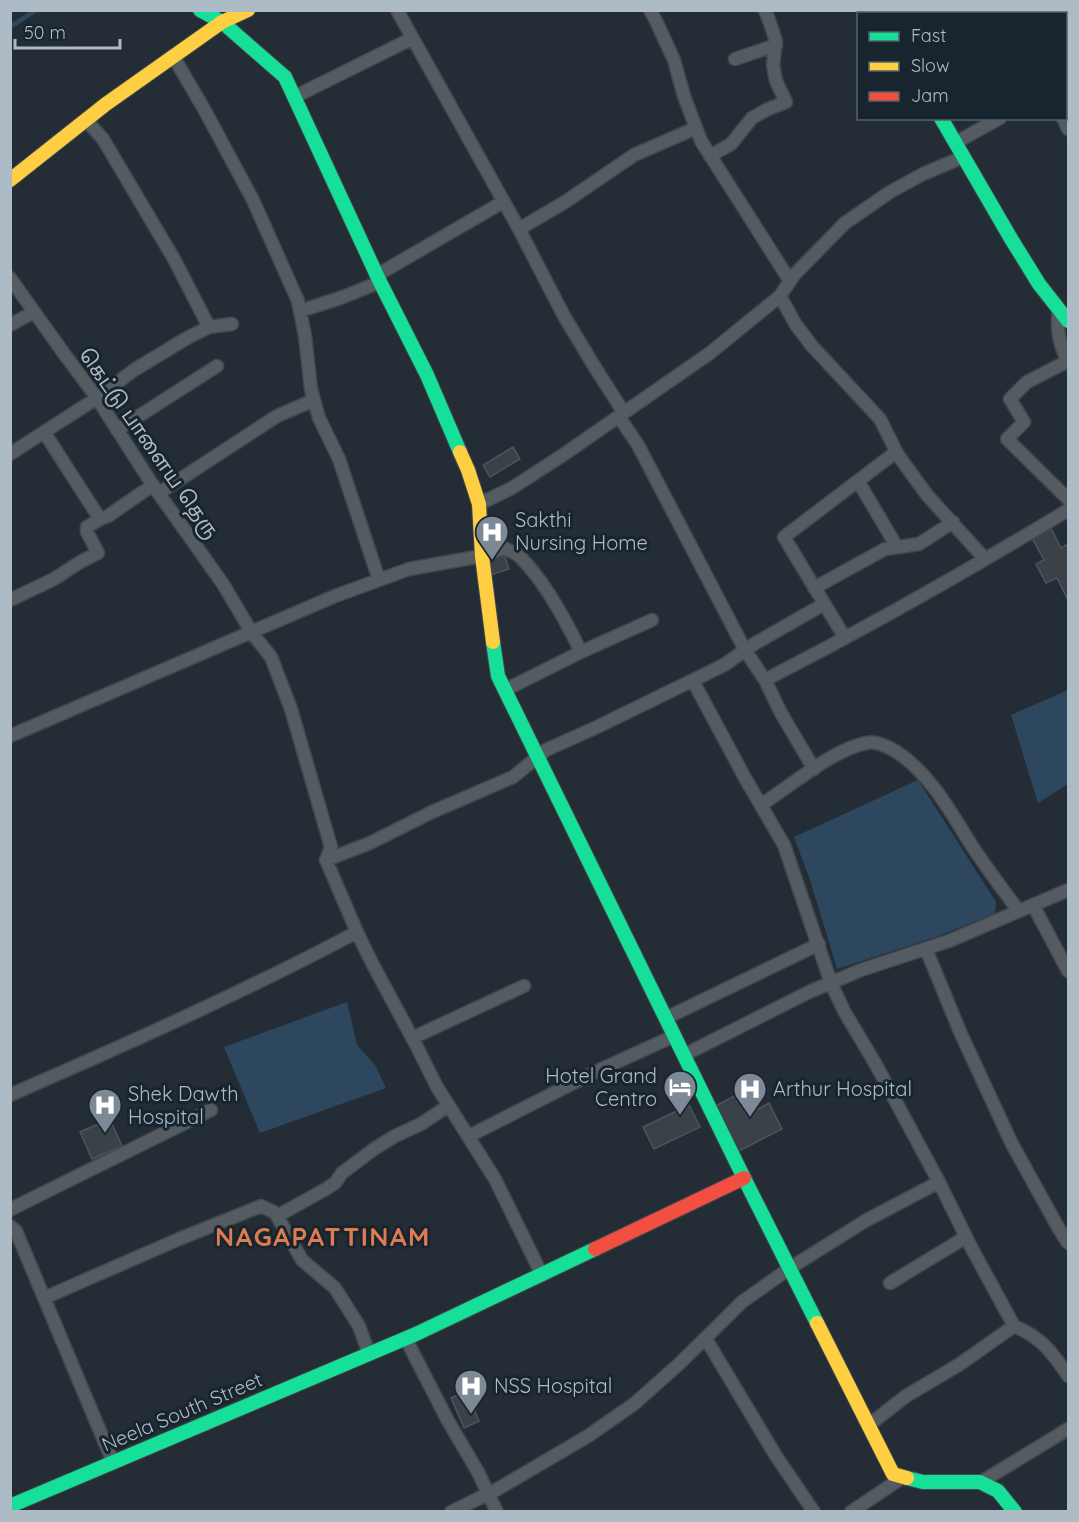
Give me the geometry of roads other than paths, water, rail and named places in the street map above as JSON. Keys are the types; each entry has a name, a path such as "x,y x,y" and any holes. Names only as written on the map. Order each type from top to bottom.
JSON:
{"street":[{"path":"200,10 222,22 285,77 427,375 468,470 478,504 482,556 498,676 744,1178 893,1474 923,1482 981,1482 998,1491 1015,1512"},
{"path":"10,180 106,104 173,56 222,22 248,10"},
{"path":"397,10 564,316 622,415 745,651 765,680 781,713 814,769"},
{"path":"650,10 674,60 684,96 701,141 790,281"},
{"path":"710,156 731,144 753,118 765,110 786,102 776,81 773,65 776,41 765,10"},
{"path":"294,97 413,38"},
{"path":"735,59 776,45"},
{"path":"173,56 253,201 298,301 314,400 339,459 379,580"},
{"path":"86,120 103,139 174,259 209,327"},
{"path":"942,120 1039,284 1068,321"},
{"path":"955,143 996,120"},
{"path":"519,230 634,155 696,128"},
{"path":"478,504 512,488 710,353 780,296 794,275 845,223 890,192 923,174 963,157"},
{"path":"300,311 343,297 379,278 503,202"},
{"name":"கெட்டு பாளைய தெரு","path":"10,278 97,398 156,489 223,584 252,633 271,657 291,709 331,847 326,860"},
{"path":"780,296 796,325 812,346 880,419 896,452 927,495 985,559"},
{"path":"1059,309 1057,323 1059,338 1068,361 1027,382 1010,399 1023,422 1007,439 1068,499"},
{"path":"10,325 34,312"},
{"path":"10,454 97,398 134,370 187,338 209,327 232,324"},
{"path":"117,430 217,366"},
{"path":"10,600 54,579 98,553 87,532 87,527 156,489 277,416 314,400"},
{"path":"44,432 100,519"},
{"path":"845,638 784,537 896,452"},
{"path":"858,481 897,547"},
{"path":"765,680 845,638 1068,510"},
{"path":"814,588 885,549 919,544 952,522"},
{"path":"10,736 335,596 409,569 482,556 504,548 519,555 537,577 572,633 581,652"},
{"path":"542,1275 495,1179 437,1087 357,932 326,860 370,843 432,812 513,777 546,750 724,665 753,644 824,604"},
{"path":"505,690 652,620"},
{"path":"693,681 784,845 831,983 844,1011 875,1063 999,1299 1014,1326 1029,1332 1046,1346 1068,1376"},
{"path":"761,805 824,761 858,745 869,742 889,747 914,765 931,784 1019,911"},
{"path":"684,1055 809,992 861,970 949,941 1068,890"},
{"path":"1033,905 1068,971"},
{"path":"10,1095 185,1017 357,932"},
{"path":"666,1018 819,944"},
{"path":"926,949 960,1034 1012,1144 1068,1243"},
{"path":"412,1038 524,987"},
{"path":"469,1136 596,1072 674,1036"},
{"path":"277,1216 335,1183 342,1173 374,1149 421,1124 448,1106"},
{"path":"10,1210 211,1110"},
{"name":"Neela South Street","path":"10,1506 406,1339 744,1178"},
{"path":"451,1512 489,1493 588,1436 634,1404 742,1302 790,1268 865,1221 939,1182"},
{"path":"44,1298 261,1206 274,1212 302,1260 335,1288 359,1326 369,1354"},
{"path":"10,1226 16,1231 113,1462"},
{"path":"890,1282 966,1237"},
{"path":"869,1425 906,1396 960,1364 1014,1326"},
{"path":"406,1339 497,1512"},
{"path":"705,1339 776,1456 814,1512"},
{"path":"981,1482 1068,1429"},
{"path":"851,1512 903,1477"}],"water":[{"path":"1068,690 1068,784 1038,803 1011,715"},
{"path":"918,780 996,902 995,913 936,937 837,969 811,883 794,837"},
{"path":"347,1002 357,1045 375,1065 386,1088 260,1133 224,1047"}],"waterway":[{"path":"10,27 36,10"}],"place":[{"name":"Sakthi Nursing Home","path":"492,561"},
{"name":"Hotel Grand Centro","path":"680,1116"},
{"name":"Arthur Hospital","path":"750,1118"},
{"name":"Shek Dawth Hospital","path":"105,1134"},
{"name":"NSS Hospital","path":"471,1415"}],"district":[{"name":"NAGAPATTINAM","path":"323,1237"}]}
